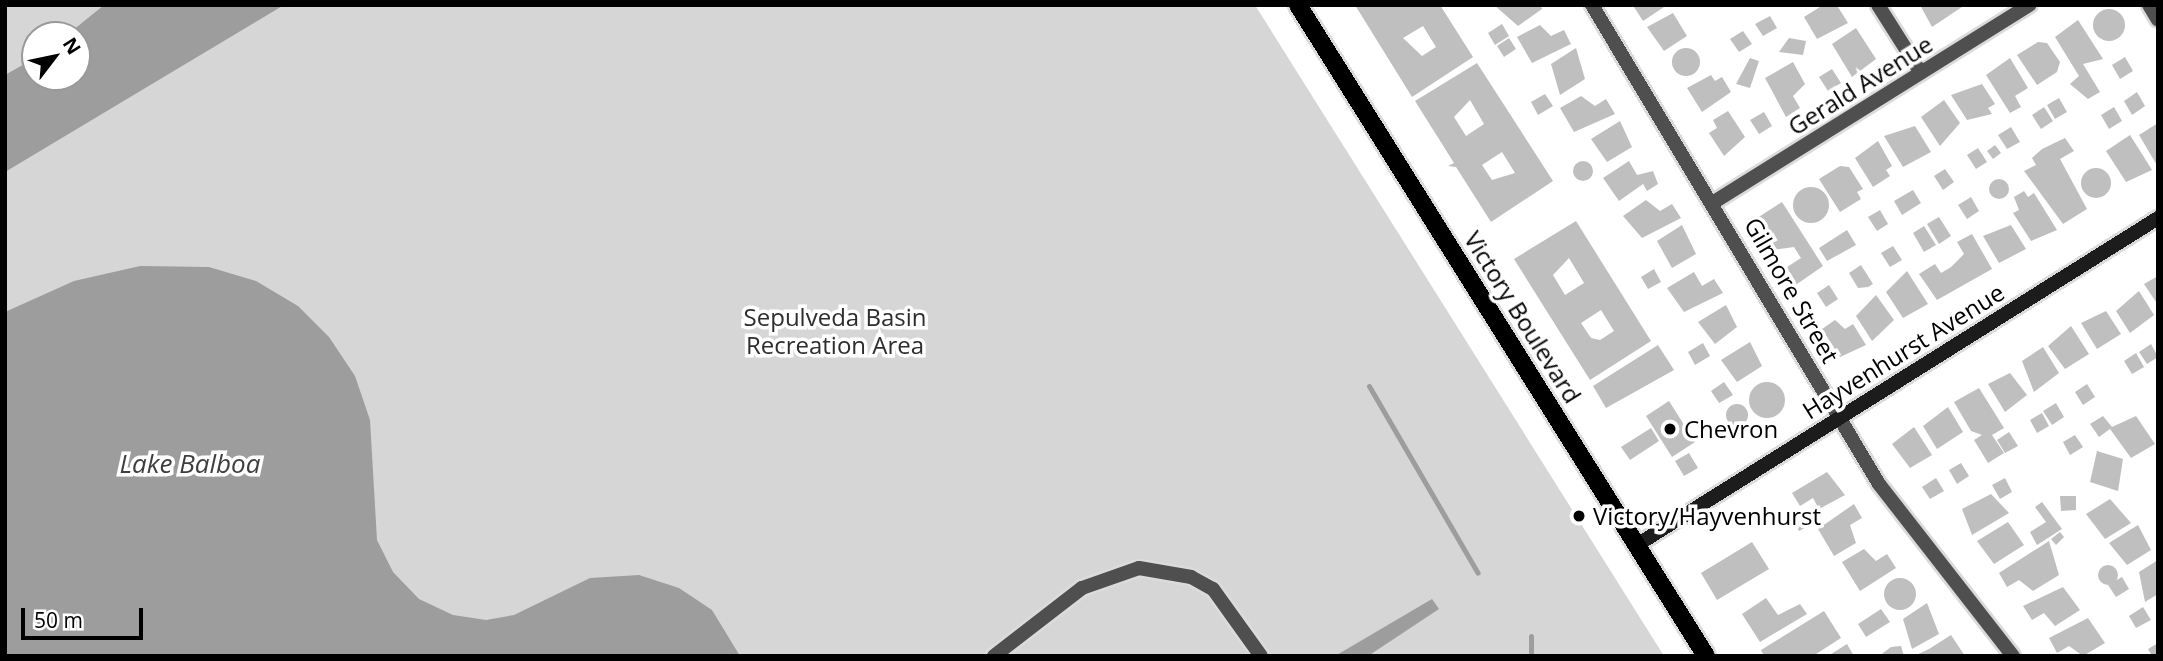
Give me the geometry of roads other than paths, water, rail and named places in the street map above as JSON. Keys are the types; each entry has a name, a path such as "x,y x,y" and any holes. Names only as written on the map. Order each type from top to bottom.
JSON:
{"main road":[{"name":"Victory Boulevard","path":"1298,5 1706,656"},
{"name":"Hayvenhurst Avenue","path":"1637,545 2158,218"}],"street":[{"name":"Gilmore Street","path":"1592,5 1714,202 1879,484 2013,656"},
{"path":"1878,5 1921,74"},
{"name":"Gerald Avenue","path":"1714,202 2029,5"},
{"path":"2149,5 2158,20"},
{"path":"994,656 1082,588 1139,568 1191,577 1213,589 1261,656"}],"water":[{"path":"104,5 284,5 5,172 5,75 21,66 21,91 91,91 91,21 84,21"},
{"name":"Lake Balboa","path":"140,266 209,267 256,281 298,306 329,337 355,376 370,420 377,540 393,572 419,599 453,615 486,620 514,615 590,578 639,575 679,588 712,610 740,656 5,656 5,312 74,281"},
{"path":"1432,599 1439,609 1368,656 1335,656"}],"waterway":[{"path":"1369,386 1478,573"},
{"path":"1531,636 1531,656"}],"place":[{"name":"Chevron","path":"1670,429"},
{"name":"Victory/Hayvenhurst","path":"1579,516"}],"park label":[{"name":"Sepulveda Basin Recreation Area","path":"835,331"}]}
